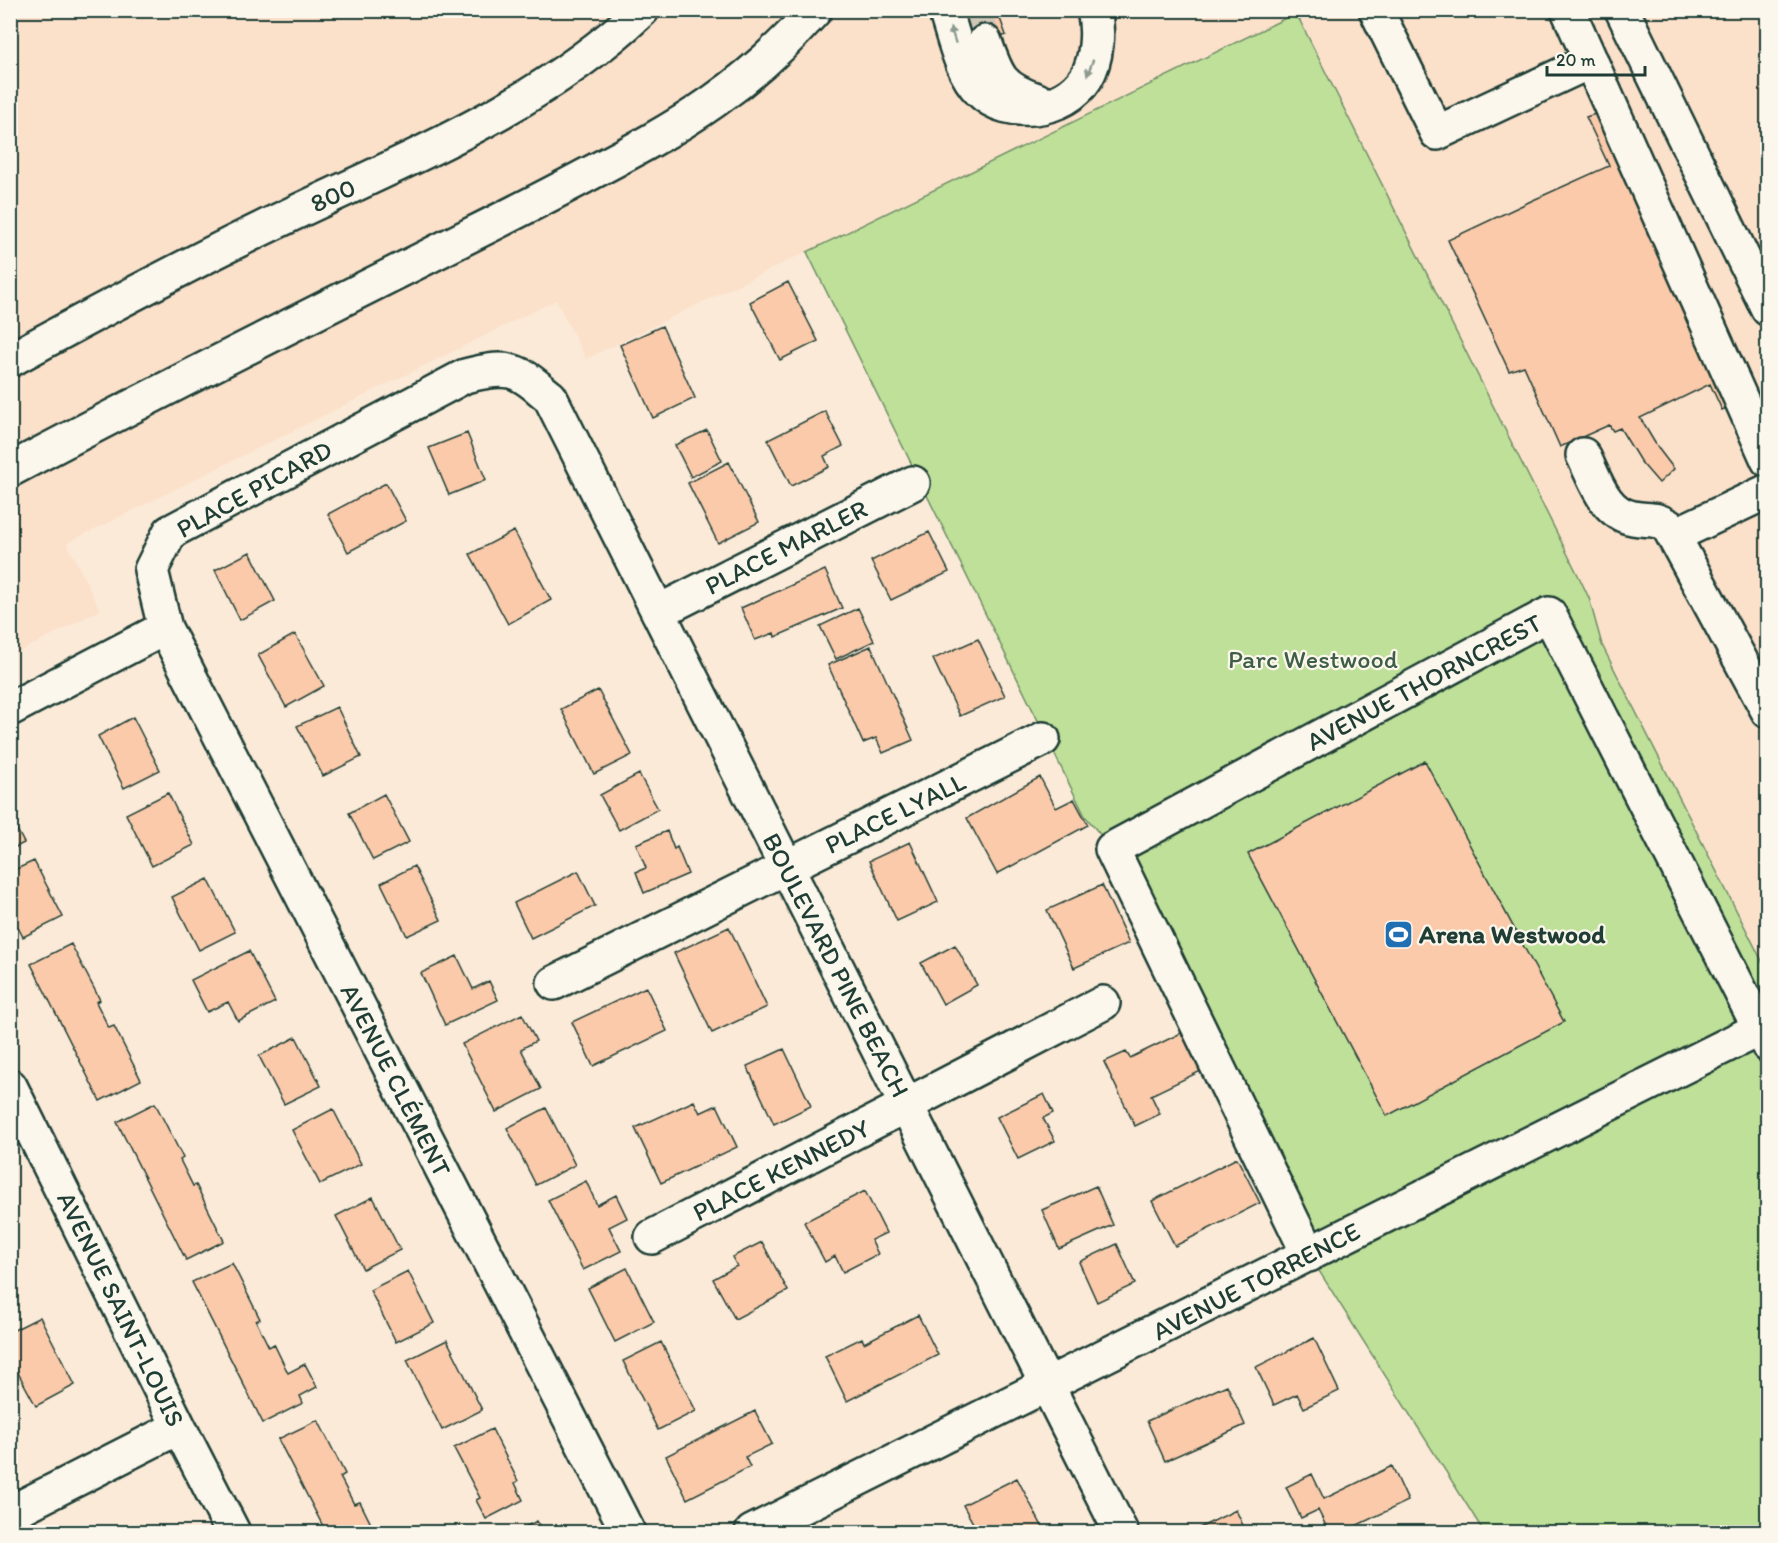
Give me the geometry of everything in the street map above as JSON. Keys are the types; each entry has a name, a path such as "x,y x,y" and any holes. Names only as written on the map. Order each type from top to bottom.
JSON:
{"street":[{"name":"800","path":"10,360 272,224 493,117 576,66 642,10"},
{"path":"10,470 539,201 678,126 725,93 793,34 815,10"},
{"path":"945,10 970,78 980,91 995,103 1013,109 1033,109 1050,104 1078,89 1093,63 1097,39 1094,10"},
{"path":"1376,10 1437,133 1591,61"},
{"path":"1568,10 1767,460"},
{"path":"1630,13 1767,309"},
{"path":"985,42 992,63 1000,78 1009,88 1037,100 1050,101 1065,97"},
{"name":"PLACE PICARD","path":"165,628 151,570 170,532 465,376 484,371 510,371 550,397"},
{"name":"BOULEVARD PINE BEACH","path":"550,397 1121,1533"},
{"path":"1583,455 1608,504 1615,511 1626,517 1658,519 1675,535 1767,711"},
{"name":"PLACE MARLER","path":"658,612 913,483"},
{"path":"1675,535 1767,491"},
{"name":"AVENUE THORNCREST","path":"1308,1255 1112,849 1549,614 1763,1037"},
{"path":"10,709 165,628"},
{"name":"AVENUE CLÉMENT","path":"165,628 628,1533"},
{"name":"PLACE LYALL","path":"554,983 1042,739"},
{"name":"PLACE KENNEDY","path":"652,1237 1103,1003"},
{"name":"AVENUE TORRENCE","path":"752,1533 1308,1255 1763,1037"},
{"name":"AVENUE SAINT-LOUIS","path":"13,1098 233,1533"},
{"path":"10,1513 179,1427"}],"shaded area":[{"path":"11,11 1767,11 1767,970 1602,645 1589,598 1296,13 586,359 556,300 67,543 100,610 11,656"}],"green space":[{"name":"Parc Westwood","path":"1296,13 1580,579 1589,598 1602,645 1767,971 1767,1532 1484,1532 1309,1255 1112,849 1085,816 807,252"}],"building":[{"path":"962,10 997,10 1006,35 975,46"},
{"path":"1595,114 1731,406 1722,410 1710,384 1640,418 1674,469 1659,483 1640,461 1620,428 1613,431 1609,425 1560,447 1524,366 1509,371 1448,240 1609,166 1586,117"},
{"path":"788,282 818,341 780,360 750,302"},
{"path":"662,326 695,398 653,418 620,345"},
{"path":"825,411 843,446 824,456 829,467 791,486 768,440"},
{"path":"707,430 722,461 691,477 675,445"},
{"path":"467,433 486,480 449,495 429,448"},
{"path":"729,462 759,522 718,543 688,483"},
{"path":"386,483 406,521 348,552 328,514"},
{"path":"514,531 551,600 508,624 470,554"},
{"path":"929,532 949,572 891,600 871,561"},
{"path":"250,552 275,601 240,620 215,570"},
{"path":"825,570 842,608 775,637 774,633 755,640 741,608"},
{"path":"858,608 874,641 836,659 820,626"},
{"path":"295,634 324,686 286,707 258,655"},
{"path":"978,639 1005,696 960,716 933,659"},
{"path":"871,646 913,740 883,753 876,738 863,743 828,665"},
{"path":"598,690 632,755 594,774 561,709"},
{"path":"337,707 361,757 323,776 297,726"},
{"path":"133,717 160,770 124,788 98,736"},
{"path":"1425,761 1564,1022 1387,1116 1248,854"},
{"path":"639,774 658,809 619,830 600,795"},
{"path":"1040,777 1056,808 1074,799 1088,825 997,874 967,818"},
{"path":"168,793 194,845 152,866 126,814"},
{"path":"384,794 409,842 373,860 349,813"},
{"path":"10,816 24,843 10,850"},
{"path":"667,831 674,849 677,847 688,874 644,893 636,872 646,868 636,844"},
{"path":"910,842 938,902 897,921 869,861"},
{"path":"34,861 63,917 23,937 10,912 10,872"},
{"path":"414,866 441,920 407,936 381,883"},
{"path":"578,871 595,906 531,938 514,903"},
{"path":"208,879 235,932 199,950 172,897"},
{"path":"1102,885 1129,943 1074,968 1047,910"},
{"path":"729,927 767,1007 712,1033 674,953"},
{"path":"71,944 100,1000 96,1002 109,1028 114,1026 141,1080 100,1101 31,964"},
{"path":"955,945 977,985 943,1004 921,963"},
{"path":"249,951 275,1002 238,1021 228,1002 207,1012 191,980"},
{"path":"457,956 473,989 489,981 498,1000 445,1025 421,973"},
{"path":"646,987 667,1031 593,1066 572,1022"},
{"path":"522,1014 536,1041 521,1049 541,1089 496,1112 462,1044"},
{"path":"1183,1032 1201,1071 1151,1095 1160,1114 1135,1126 1104,1062 1126,1052 1130,1058"},
{"path":"296,1037 321,1086 284,1104 259,1056"},
{"path":"784,1049 811,1106 774,1124 747,1066"},
{"path":"1044,1094 1053,1113 1043,1118 1055,1141 1018,1159 997,1117"},
{"path":"694,1101 700,1113 717,1105 737,1147 661,1183 635,1128"},
{"path":"155,1103 183,1158 180,1160 193,1186 196,1185 224,1241 186,1260 117,1122"},
{"path":"546,1108 575,1165 536,1185 507,1128"},
{"path":"333,1109 361,1164 320,1184 292,1130"},
{"path":"1237,1158 1260,1203 1175,1246 1152,1201"},
{"path":"586,1181 597,1205 616,1195 627,1218 609,1227 621,1251 583,1270 548,1200"},
{"path":"1096,1186 1113,1225 1059,1249 1042,1210"},
{"path":"865,1191 886,1233 871,1240 878,1254 843,1272 835,1256 825,1262 804,1222"},
{"path":"373,1197 400,1250 363,1269 336,1216"},
{"path":"762,1242 788,1291 735,1319 713,1279 737,1266 732,1257"},
{"path":"1117,1244 1135,1284 1097,1302 1079,1262"},
{"path":"10,1252 18,1266 10,1269"},
{"path":"232,1263 260,1319 256,1321 269,1347 274,1344 288,1373 305,1364 317,1387 300,1396 303,1403 263,1423 192,1282"},
{"path":"627,1268 654,1322 615,1342 588,1288"},
{"path":"408,1271 434,1323 396,1342 370,1290"},
{"path":"918,1315 938,1355 847,1401 825,1356 862,1338 864,1343"},
{"path":"40,1317 75,1385 36,1406 10,1358 10,1332"},
{"path":"1314,1338 1339,1391 1304,1408 1297,1394 1274,1405 1256,1367"},
{"path":"447,1340 482,1410 442,1430 407,1360"},
{"path":"661,1342 696,1411 658,1430 623,1361"},
{"path":"1227,1385 1245,1425 1165,1461 1147,1421"},
{"path":"755,1411 772,1444 745,1457 750,1467 687,1499 666,1456"},
{"path":"318,1420 345,1474 340,1477 354,1504 360,1502 375,1532 326,1532 278,1439"},
{"path":"492,1429 518,1481 515,1483 523,1500 486,1519 476,1500 480,1498 454,1448"},
{"path":"1392,1466 1408,1501 1343,1532 1329,1532 1318,1510 1301,1518 1286,1487 1312,1474 1324,1499"},
{"path":"1017,1478 1045,1532 978,1532 963,1505"},
{"path":"1236,1510 1246,1532 1199,1532 1197,1529"},
{"path":"537,1521 543,1532 515,1532"}],"tunnel":[{"path":"974,10 985,42"}],"place":[{"name":"Arena Westwood","path":"1398,934"}]}
